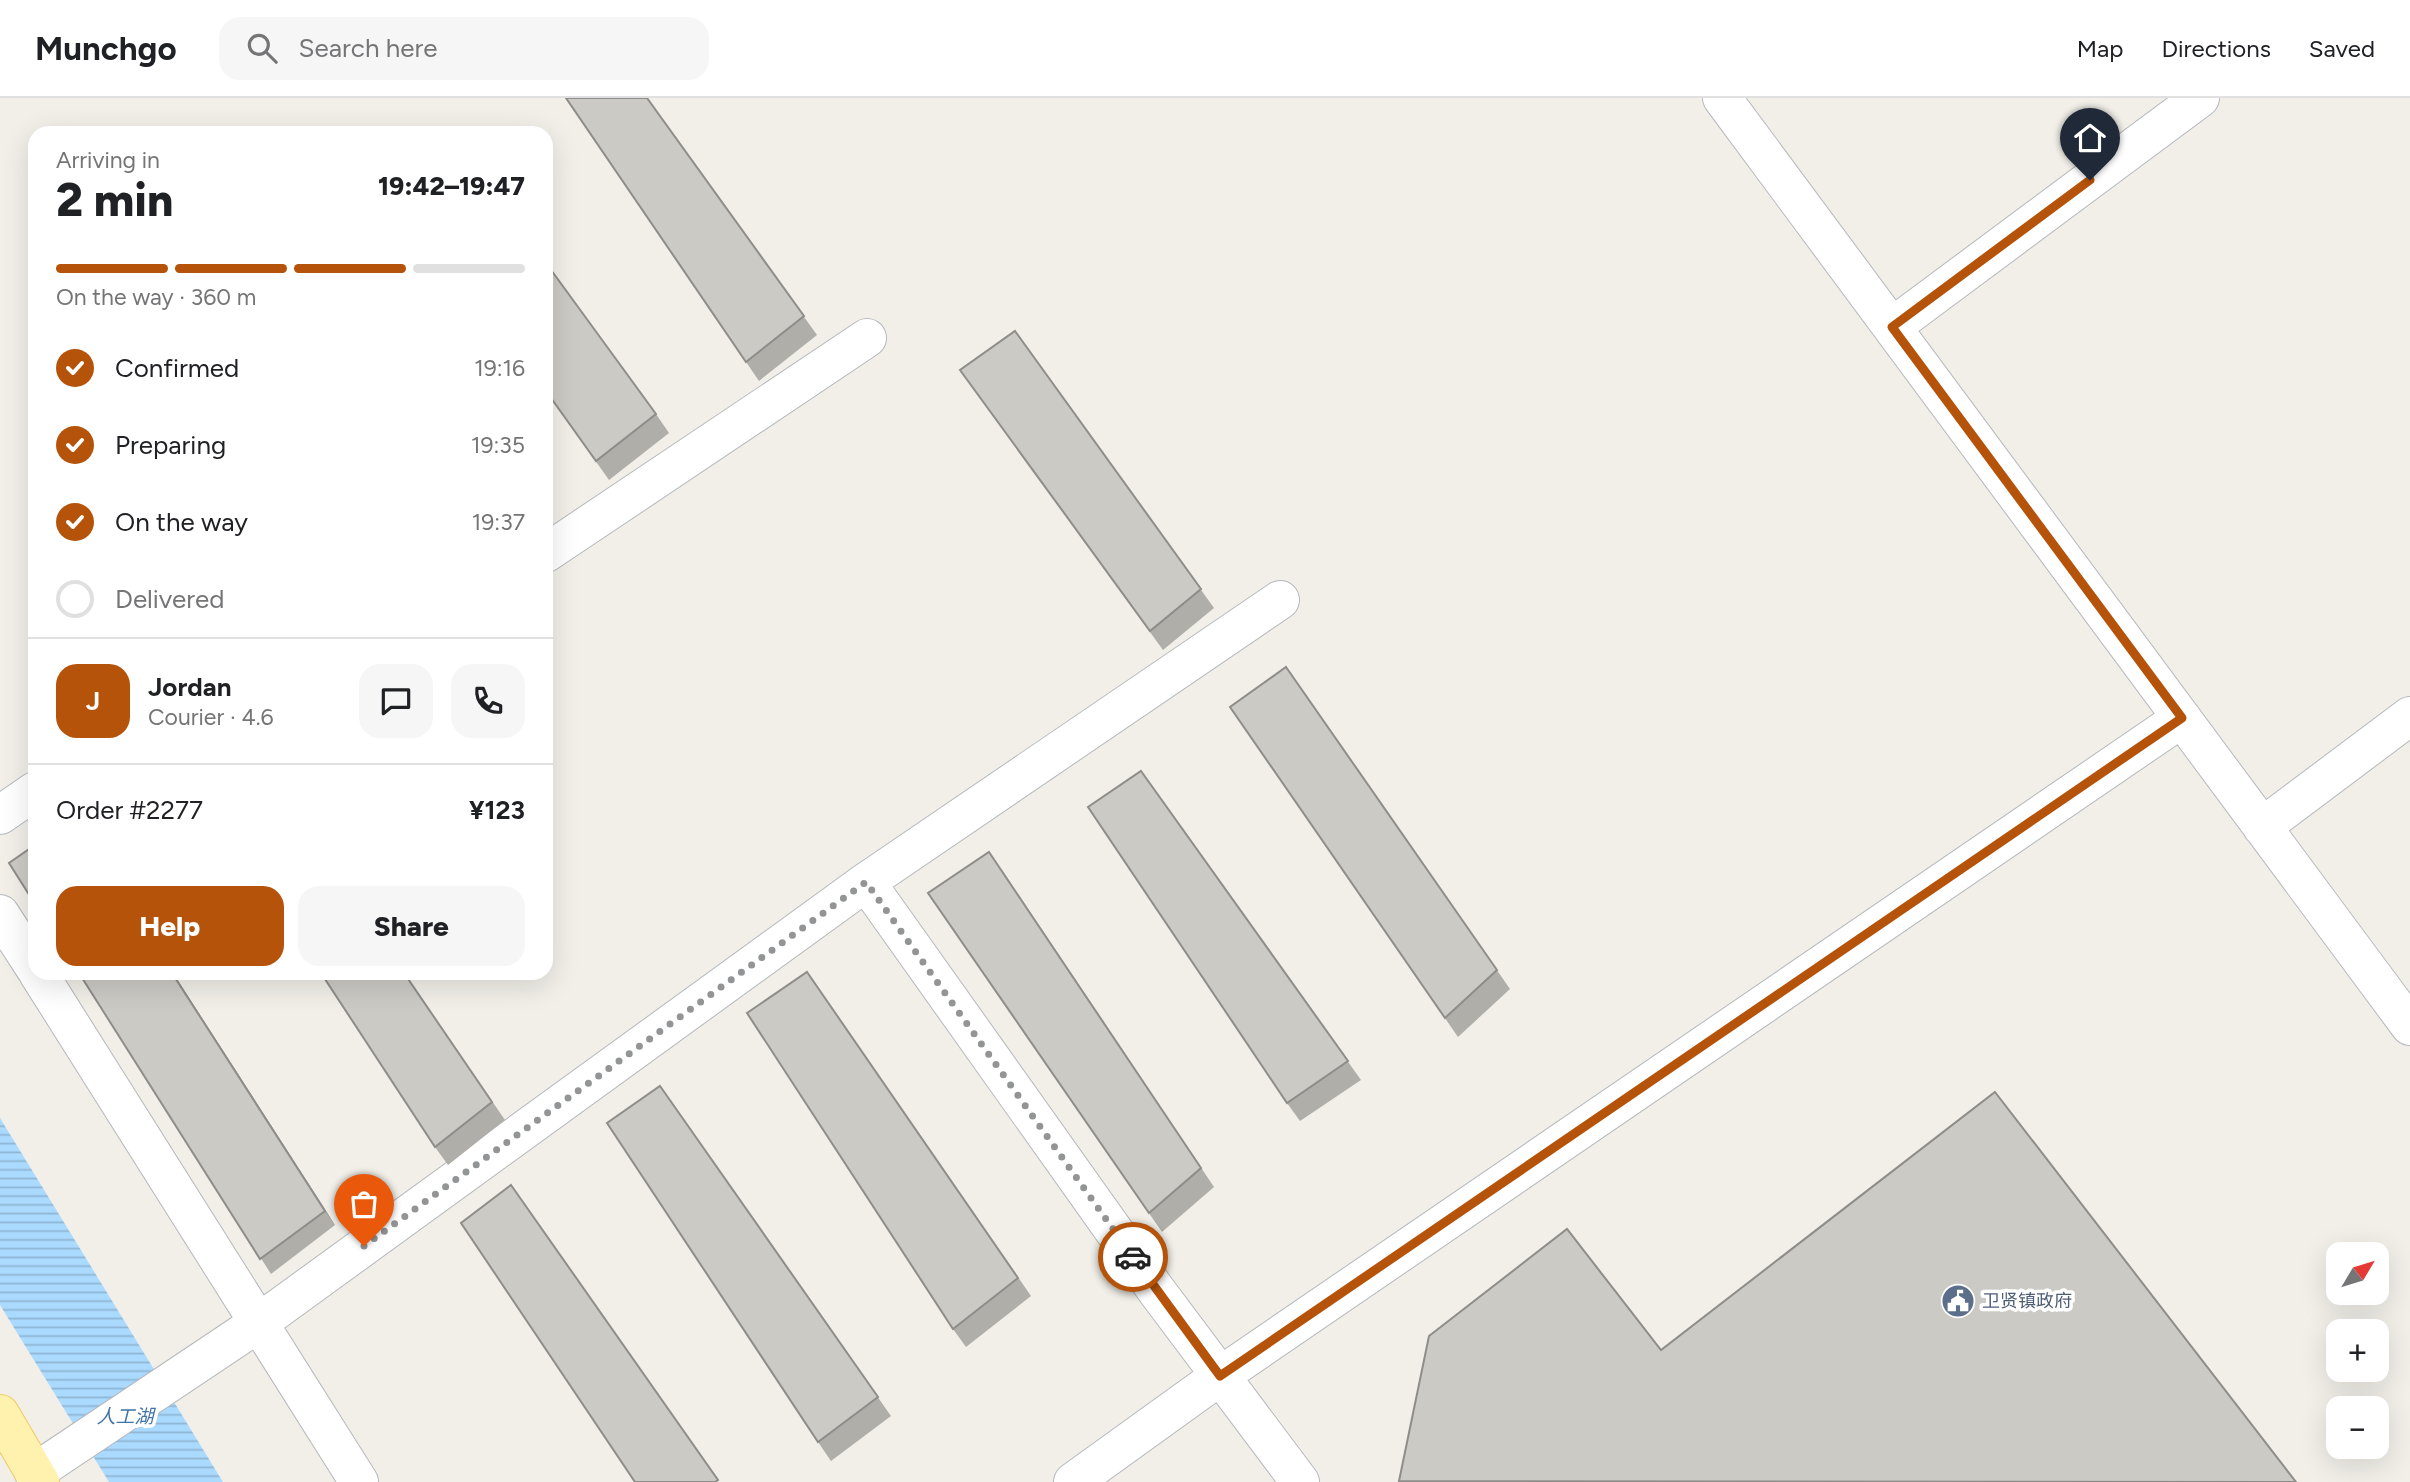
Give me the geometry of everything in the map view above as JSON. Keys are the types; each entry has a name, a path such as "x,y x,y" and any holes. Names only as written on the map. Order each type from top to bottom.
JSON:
{"main road":[{"path":"0,1414 37,1477"}],"street":[{"path":"1722,98 2410,1026"},
{"path":"1892,327 2200,98"},
{"path":"553,548 867,338"},
{"path":"37,1477 257,1324 866,882 1280,600"},
{"path":"2262,827 2410,716"},
{"path":"1073,1482 1220,1376 2182,718"},
{"path":"0,815 28,796"},
{"path":"866,882 1156,1290 1300,1482"},
{"path":"0,914 28,957"},
{"path":"42,980 359,1482"}],"water":[{"name":"人工湖","path":"0,1118 223,1482 109,1482 0,1305"}],"building":[{"path":"566,98 647,98 804,316 746,362"},
{"path":"553,273 656,414 596,461 553,401"},
{"path":"1015,331 1201,589 1150,631 960,370"},
{"path":"1286,667 1497,970 1445,1018 1230,707"},
{"path":"1141,771 1348,1061 1287,1103 1088,807"},
{"path":"28,850 28,893 9,863"},
{"path":"989,852 1201,1168 1149,1213 928,893"},
{"path":"807,972 1018,1278 953,1329 747,1013"},
{"path":"83,980 176,980 325,1211 260,1259"},
{"path":"326,980 409,980 492,1102 435,1147"},
{"path":"660,1086 878,1397 818,1442 607,1123"},
{"name":"卫贤镇政府","path":"1995,1092 2296,1482 1399,1481 1429,1336 1567,1229 1661,1350"},
{"path":"511,1185 718,1480 635,1482 461,1223"}],"way so far":[{"path":"364,1246 866,882 1133,1257"}],"place":[{"name":"卫贤镇政府","path":"1958,1301"}],"route":[{"path":"1133,1257 1220,1376 2182,718 1892,327 2090,180"}]}
